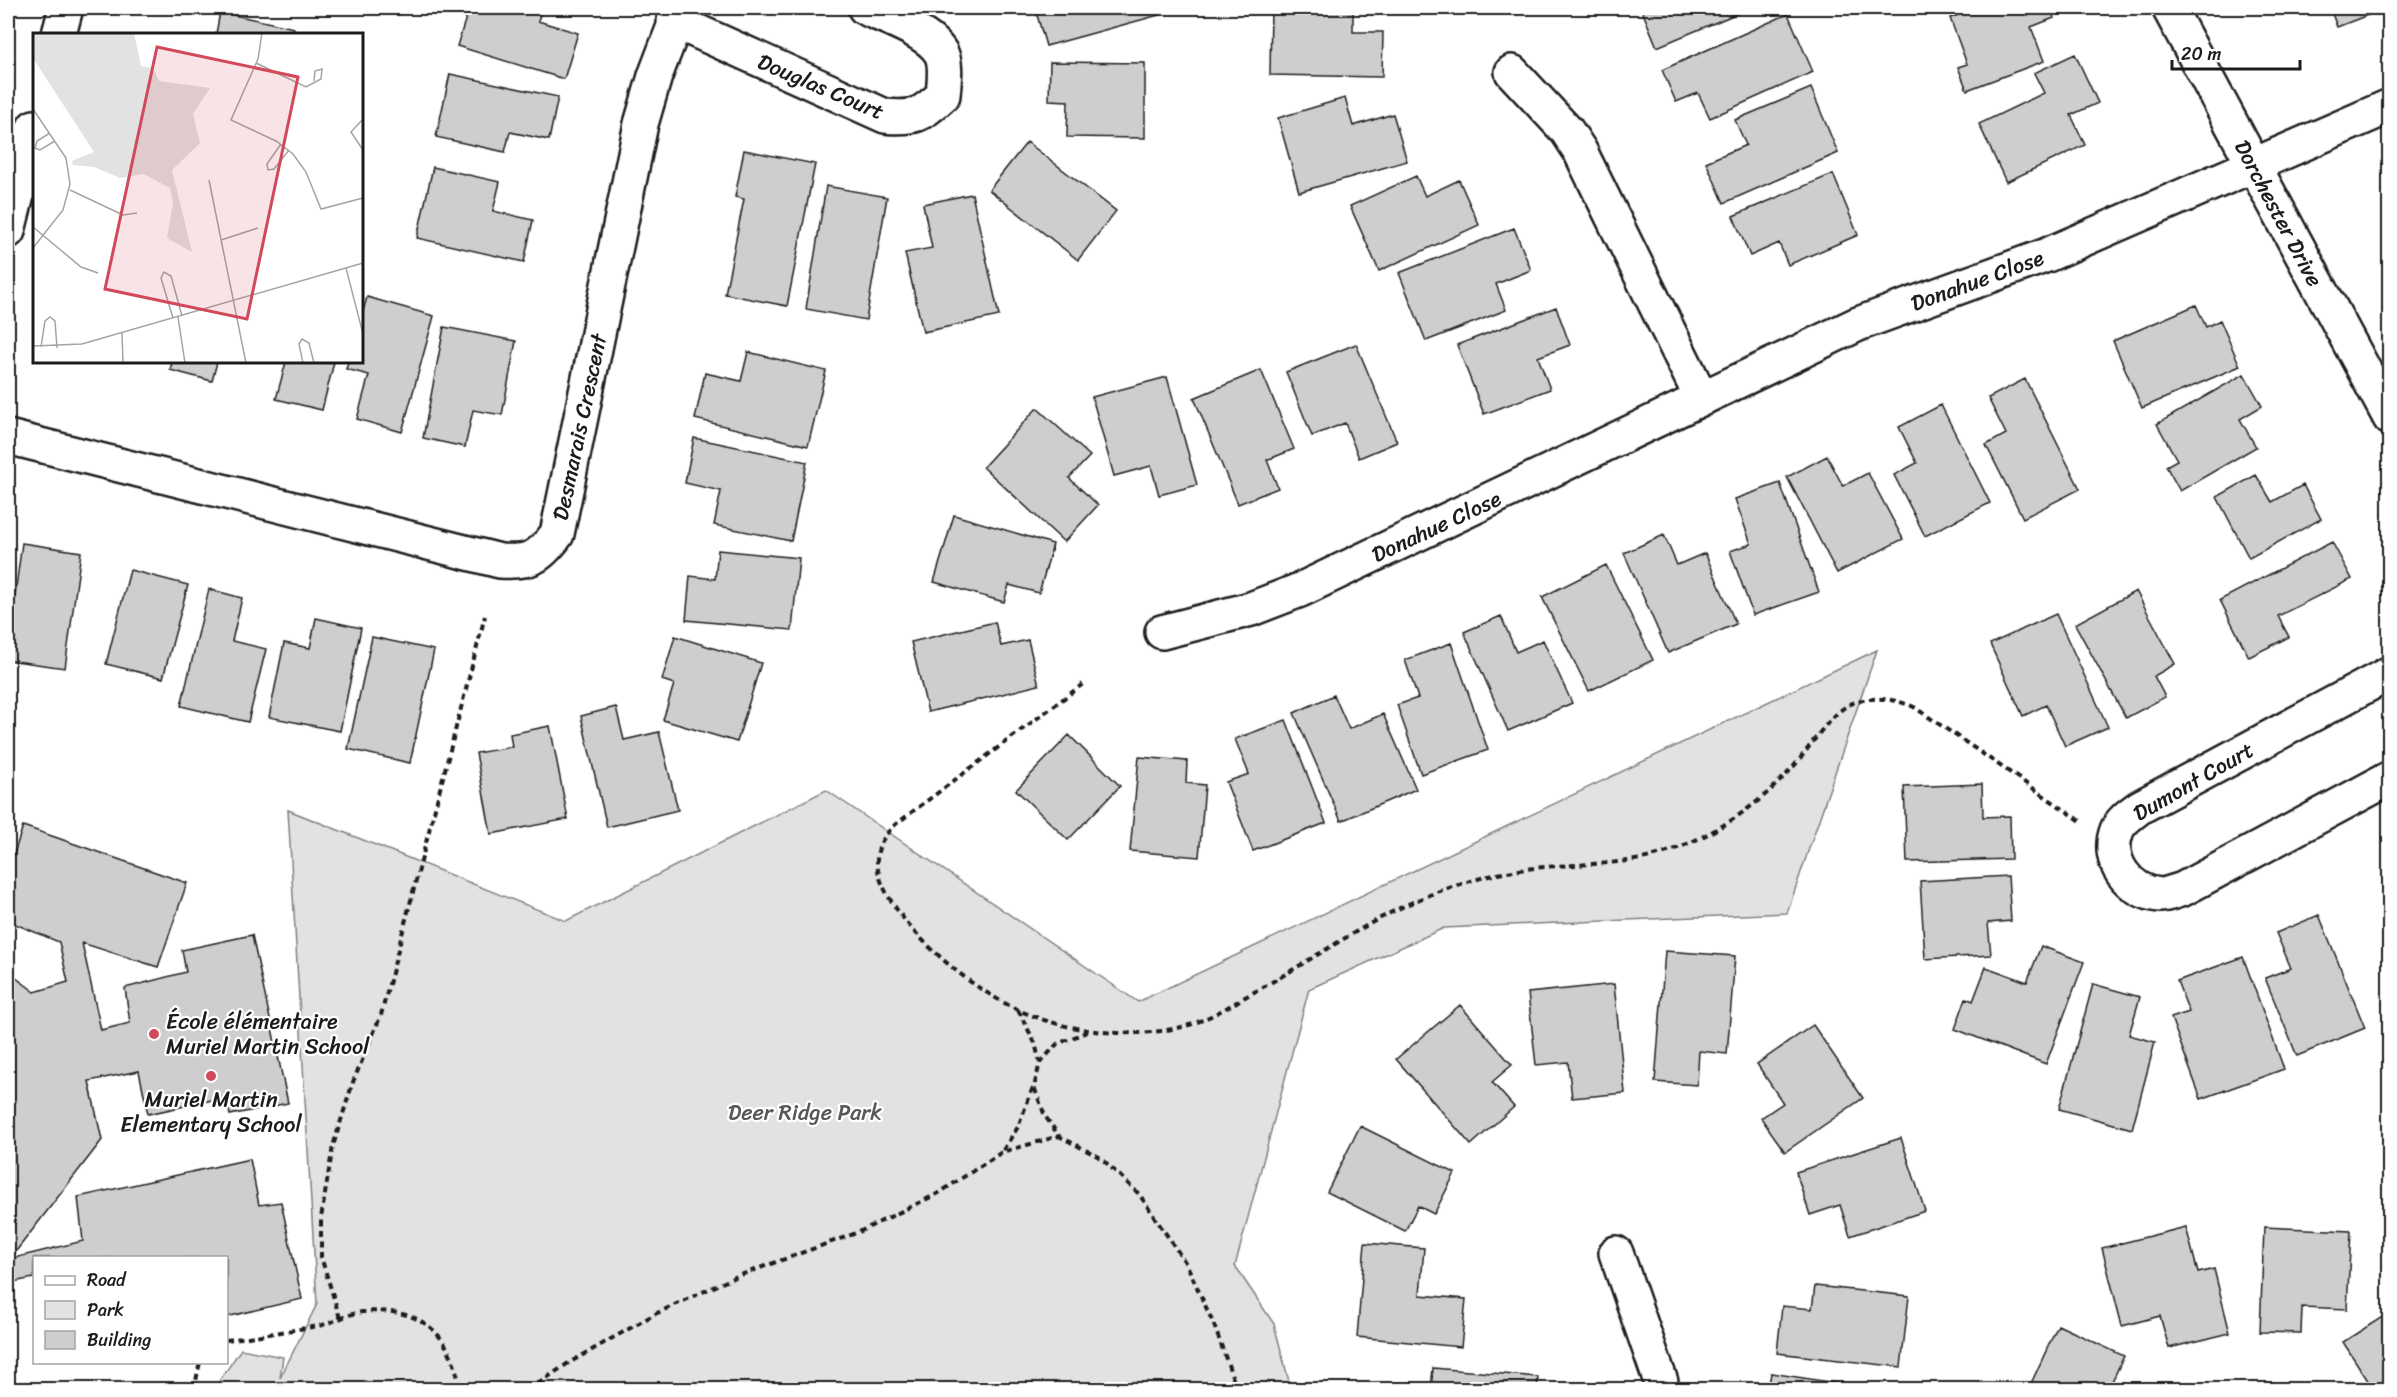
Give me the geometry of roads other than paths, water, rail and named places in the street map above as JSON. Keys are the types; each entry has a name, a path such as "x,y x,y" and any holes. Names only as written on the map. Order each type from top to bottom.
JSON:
{"street":[{"path":"58,33 66,8"},
{"name":"Douglas Court","path":"678,14 885,116 906,118 920,113 943,95 945,74 941,54 927,38 865,8"},
{"name":"Dorchester Drive","path":"2169,8 2390,418"},
{"name":"Desmarais Crescent","path":"8,437 500,561 517,562 534,558 545,550 557,534 641,124 655,76 678,14"},
{"path":"1512,72 1567,131 1580,151 1702,399"},
{"name":"Donahue Close","path":"1162,632 1251,609 1300,590 1858,324 2048,255 2390,106"},
{"path":"8,231 33,131"},
{"name":"Dumont Court","path":"2390,673 2140,807 2118,828 2114,844 2115,858 2121,873 2133,884 2145,892 2163,895 2183,889 2390,778"},
{"path":"1616,1253 1661,1382 1659,1389"}],"place":[{"name":"École élémentaire Muriel Martin School","path":"154,1034"},
{"name":"Muriel Martin Elementary School","path":"211,1076"}],"park label":[{"name":"Deer Ridge Park","path":"805,1112"}]}
